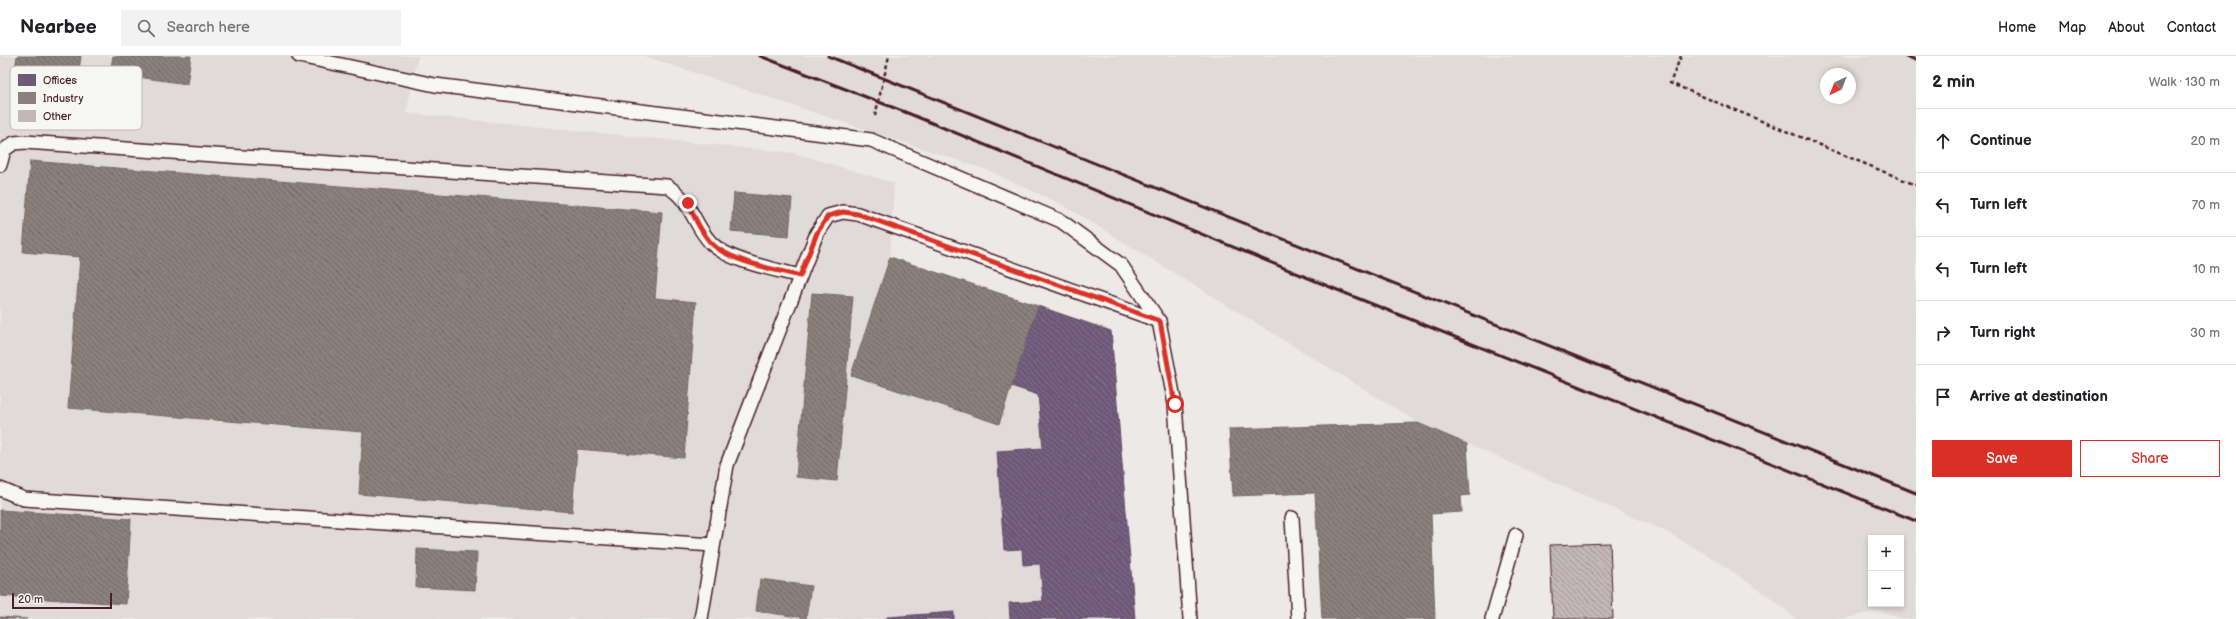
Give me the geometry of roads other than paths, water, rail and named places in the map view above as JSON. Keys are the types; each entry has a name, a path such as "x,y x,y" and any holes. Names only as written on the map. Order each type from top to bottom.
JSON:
{"lane":[{"path":"299,56 434,85 871,140 1061,221 1121,265 1160,321 1175,404 1190,619"},
{"path":"0,164 4,150 14,143 25,142 667,186 680,194 688,203 700,228 712,243 724,252 800,276"},
{"path":"701,619 727,465 817,233 828,216 843,212 858,214 1160,321"},
{"path":"0,489 24,499 713,545"},
{"path":"1292,518 1298,619"},
{"path":"1492,619 1516,535"}],"railway":[{"path":"760,56 910,114 1352,296 1916,521"},
{"path":"828,56 1916,493"},
{"path":"1906,56 1916,60"}]}
